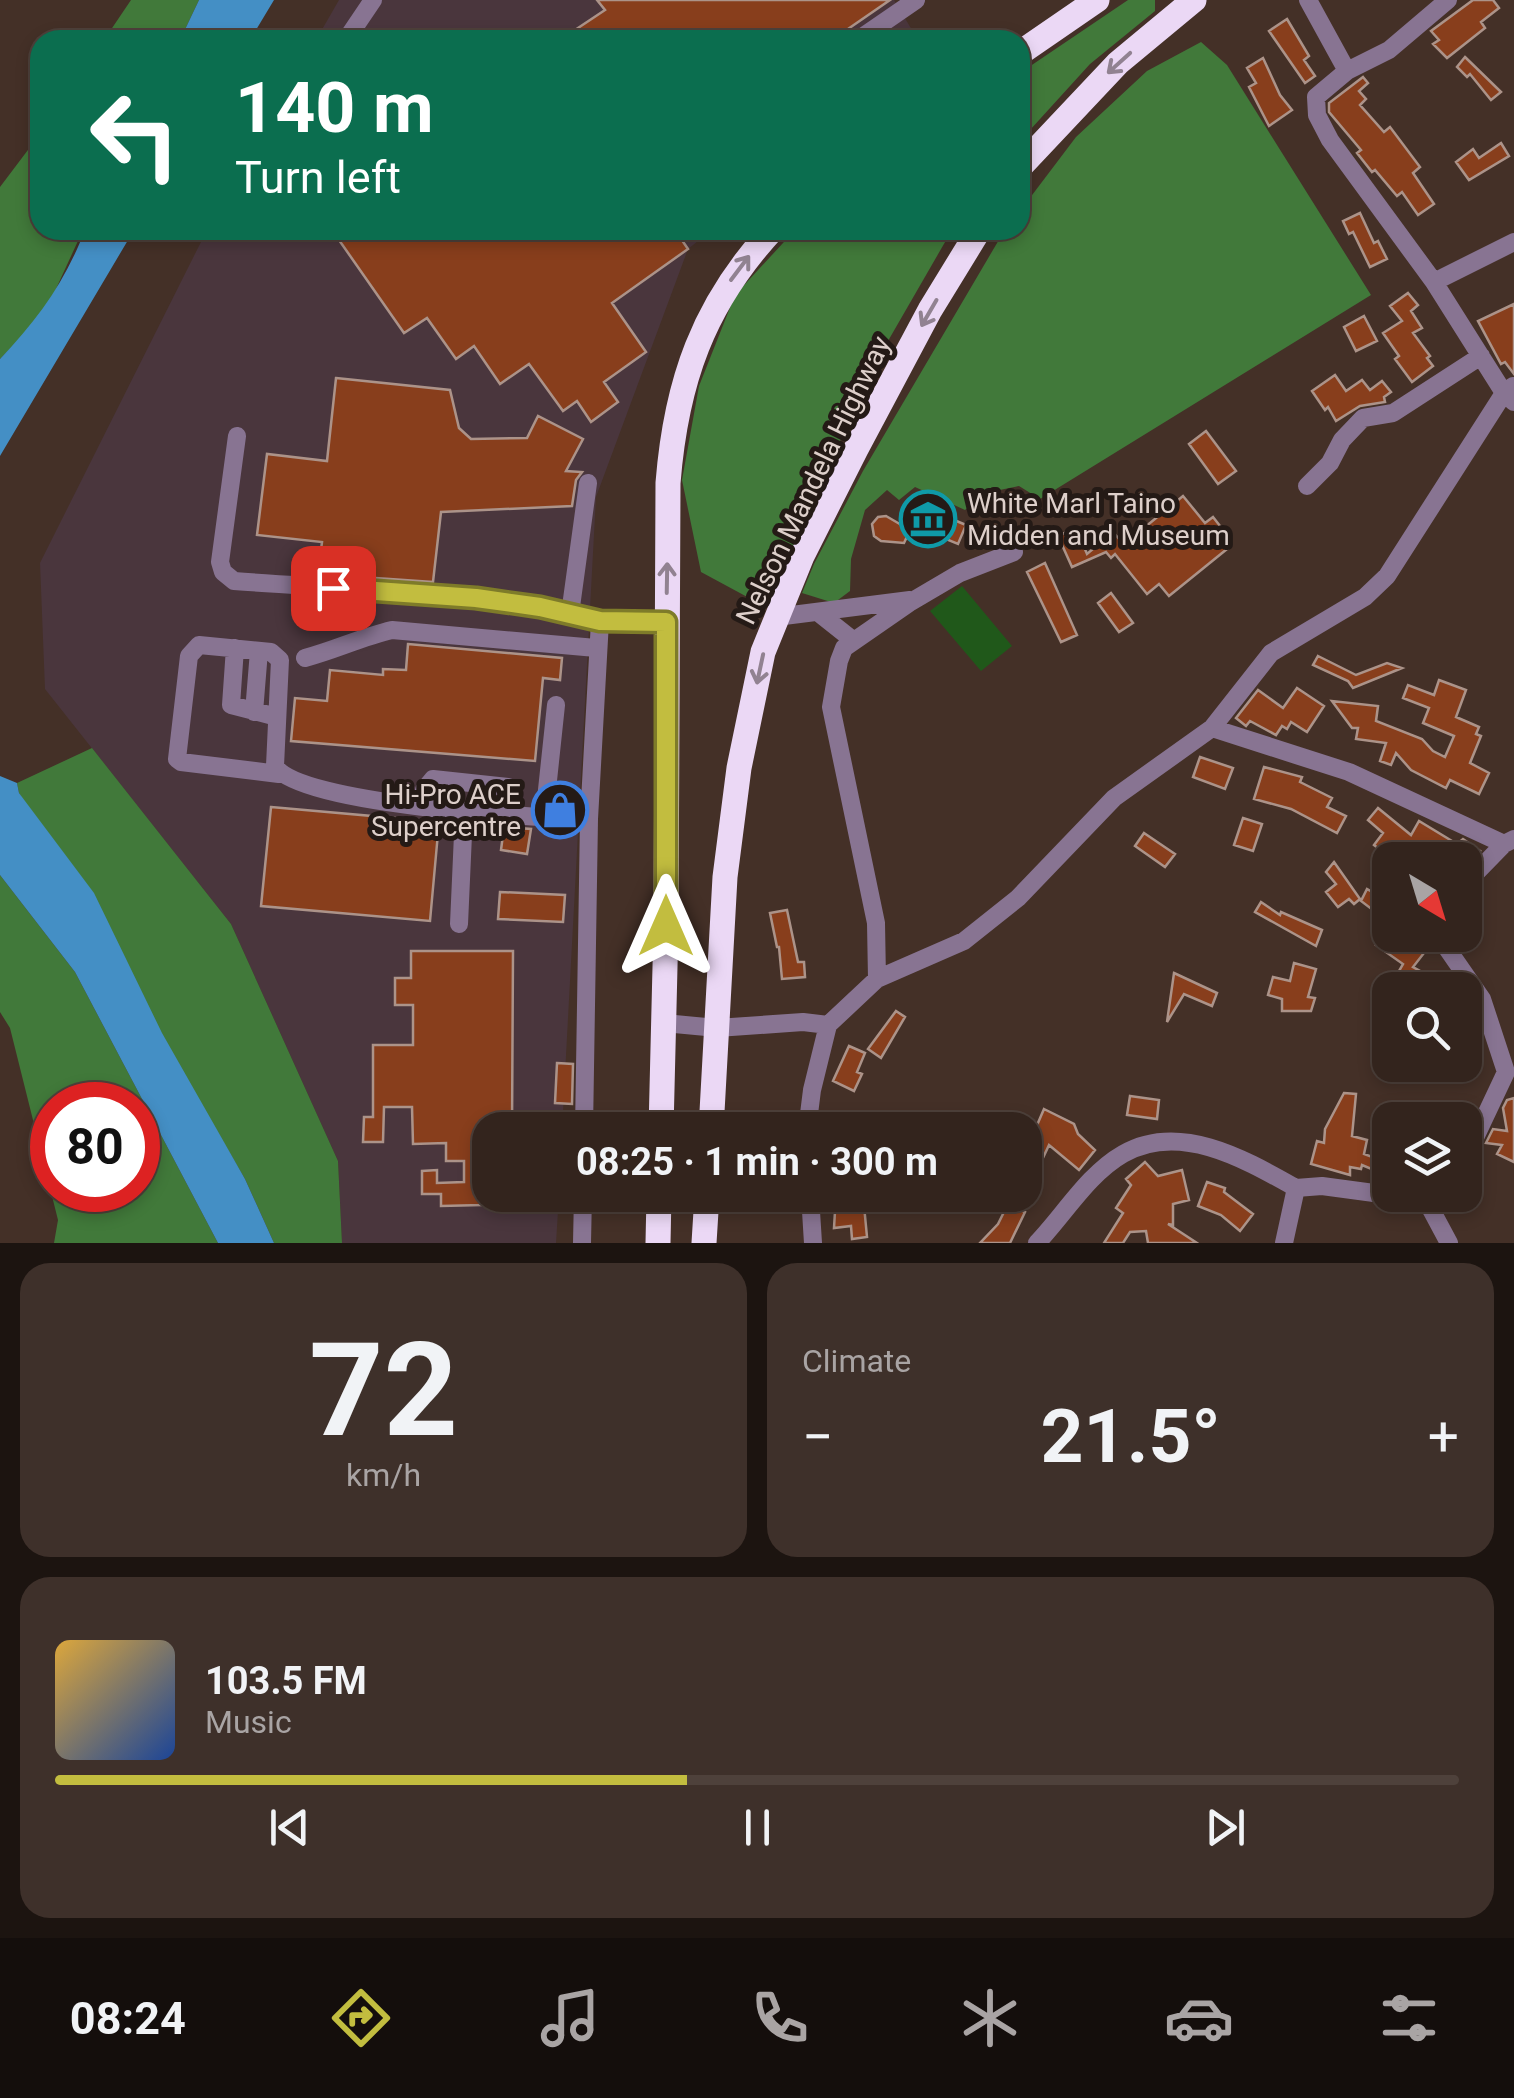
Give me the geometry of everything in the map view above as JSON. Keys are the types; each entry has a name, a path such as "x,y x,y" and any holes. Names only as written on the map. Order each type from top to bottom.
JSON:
{"highway":[{"path":"1030,46 1097,0"},
{"path":"1030,156 1118,63 1194,0"},
{"path":"661,1112 668,482 676,411 699,338 717,301 764,240"},
{"name":"Nelson Mandela Highway","path":"711,1112 725,877 739,768 763,652 856,449 930,310 973,240"},
{"path":"658,1243 659,1212"},
{"path":"704,1243 706,1212"}],"street":[{"path":"353,30 373,0"},
{"path":"884,30 916,0"},
{"path":"1308,0 1347,71"},
{"path":"809,1112 828,1025 878,979 964,941 1018,898 1114,798 1212,728 1271,652 1365,597 1387,576 1511,394 1330,140 1317,115 1316,97 1347,71 1389,50 1448,0"},
{"path":"1434,282 1514,242"},
{"path":"1307,486 1364,418 1393,412 1481,356"},
{"path":"237,436 220,562 222,572 234,581 476,598 600,621 666,622"},
{"path":"570,614 588,483"},
{"path":"878,979 876,923 831,706 839,660 844,648 916,599 960,573 1014,552"},
{"path":"776,617 916,599"},
{"path":"820,614 854,641"},
{"path":"584,1112 589,820 600,621"},
{"path":"305,658 392,630 596,648"},
{"path":"279,774 275,766 280,660 271,652 198,645 193,650 176,756 181,762 279,774 318,789 464,812 589,820"},
{"path":"235,648 231,705 277,717"},
{"path":"254,712 259,651"},
{"path":"544,818 556,705"},
{"path":"1212,728 1349,772 1509,841 1482,867"},
{"path":"422,806 424,790 434,779 508,787"},
{"path":"459,924 464,812"},
{"path":"1450,952 1482,999 1510,1072 1482,1126"},
{"path":"659,1028 714,1020 828,1025"},
{"path":"1038,1243 1091,1182 1123,1154 1161,1142 1199,1144 1255,1165 1296,1188 1322,1186 1372,1192"},
{"path":"1284,1243 1296,1188"},
{"path":"582,1243 583,1212"},
{"path":"811,1212 814,1243"},
{"path":"1435,1212 1449,1243"}],"shaded area":[{"path":"339,0 894,0 912,30 322,30"},
{"path":"202,240 699,240 688,249 596,497 563,1112 472,1112 472,1212 558,1212 556,1243 342,1243 338,1161 231,924 45,689 40,563"}],"green space":[{"path":"131,0 199,0 185,30 111,30"},
{"path":"1128,0 1155,0 1155,11 1090,64 1030,130 1030,66"},
{"path":"1201,42 1227,65 1371,295 1040,499 1019,486 985,493 965,510 915,487 899,500 887,490 865,510 851,559 850,591 834,603 802,593 863,471 999,240 1030,240 1030,198 1076,137 1147,71"},
{"path":"30,147 30,240 78,240 35,323 0,359 0,187"},
{"path":"786,240 946,240 873,367 766,607 701,572 682,480 699,386 735,295"},
{"path":"962,586 1012,646 981,671 930,611"},
{"path":"92,748 231,924 338,1161 342,1243 274,1243 245,1179 19,793 17,783"},
{"path":"0,875 75,972 133,1082 30,1082 30,1108 10,1028 0,1012"},
{"path":"160,1133 218,1243 54,1243 56,1212 160,1212"}],"water":[{"path":"199,0 274,0 256,30 185,30"},
{"path":"81,240 128,240 0,456 0,359 49,299"},
{"path":"0,776 17,783 19,793 94,893 162,1033 245,1179 274,1243 218,1243 160,1133 160,1082 133,1082 75,972 0,875"}],"building":[{"path":"597,0 890,0 846,30 575,30 605,10"},
{"path":"1473,0 1493,0 1499,8 1481,22 1485,28 1447,58 1433,44 1439,40 1431,31"},
{"path":"1287,19 1309,56 1304,60 1315,76 1305,83 1269,31"},
{"path":"1465,57 1501,92 1491,100 1470,74 1467,77 1457,67"},
{"path":"1263,58 1280,95 1292,110 1269,126 1249,87 1256,83 1247,68"},
{"path":"1363,77 1368,83 1359,91 1366,99 1360,105 1384,132 1390,127 1420,167 1413,173 1434,204 1418,215 1402,192 1397,196 1375,170 1372,172 1357,153 1361,150 1329,112 1329,103"},
{"path":"1501,143 1509,156 1469,180 1456,162 1473,149 1479,158"},
{"path":"1360,213 1374,243 1378,241 1387,259 1370,267 1353,232 1349,234 1343,221"},
{"path":"339,240 682,240 688,249 612,303 646,352 604,382 618,402 591,422 577,401 563,411 529,364 500,384 474,346 456,359 427,318 404,333"},
{"path":"1408,293 1418,305 1411,311 1422,328 1413,333 1433,366 1412,382 1383,333 1402,321 1390,306"},
{"path":"1514,304 1514,374 1505,362 1501,364 1478,321"},
{"path":"1364,316 1377,341 1356,351 1344,327"},
{"path":"1335,375 1346,391 1362,380 1370,390 1382,381 1391,392 1384,397 1385,402 1360,406 1336,421 1312,391"},
{"path":"336,378 450,390 459,428 471,439 527,438 538,416 583,439 566,471 582,472 576,480 572,506 441,512 433,582 318,574 322,542 257,535 267,454 327,461"},
{"path":"1206,431 1236,471 1218,484 1189,444"},
{"name":"White Marl Taino Midden and Museum","path":"915,495 938,505 935,512 966,525 958,544 904,522"},
{"path":"1183,496 1205,523 1213,517 1224,531 1217,537 1227,549 1169,596 1159,584 1147,594 1115,554 1111,558 1106,552 1072,567 1058,536 1076,528 1087,554 1113,532 1120,540 1124,537 1128,541"},
{"path":"886,516 910,530 904,543 881,541 874,536 872,524 878,517"},
{"path":"1045,563 1077,635 1061,642 1027,572"},
{"path":"1111,593 1133,623 1119,632 1098,603"},
{"path":"408,644 562,658 560,680 543,678 535,761 291,741 295,698 327,701 330,670 383,675 383,669 406,670"},
{"path":"1318,656 1356,675 1387,663 1402,668 1353,688 1348,681 1313,665"},
{"path":"1439,680 1466,690 1456,717 1479,727 1476,734 1481,736 1470,763 1489,773 1479,794 1450,780 1446,788 1411,770 1396,753 1391,765 1380,761 1386,743 1356,739 1358,728 1352,728 1332,701 1378,706 1376,721 1422,739 1445,757 1454,736 1423,723 1429,708 1403,698 1408,685 1434,695"},
{"path":"1297,688 1324,706 1307,732 1291,722 1276,735 1250,721 1246,726 1236,718 1258,690 1283,708"},
{"path":"1200,757 1233,768 1225,789 1193,777"},
{"path":"1264,767 1302,777 1300,782 1332,798 1327,807 1346,816 1337,833 1291,809 1254,799"},
{"path":"271,807 439,822 430,921 261,906"},
{"path":"1378,808 1411,835 1419,821 1454,842 1376,842 1383,833 1368,820"},
{"path":"1243,818 1262,824 1253,851 1234,845"},
{"path":"504,827 531,829 527,854 501,850"},
{"path":"1144,833 1175,854 1165,867 1135,846"},
{"path":"1334,862 1360,899 1354,904 1349,899 1338,907 1326,892 1336,884 1326,872"},
{"path":"1367,889 1372,892 1372,909 1361,901"},
{"path":"500,892 565,895 563,922 498,919"},
{"path":"1261,902 1280,915 1281,912 1322,930 1316,946 1255,912"},
{"path":"787,910 805,977 782,979 770,913"},
{"path":"411,951 513,951 512,1112 472,1112 472,1205 441,1206 441,1194 422,1194 422,1171 437,1170 437,1183 464,1182 464,1161 446,1161 446,1143 413,1144 412,1107 384,1107 383,1142 363,1142 364,1117 373,1117 373,1045 413,1045 413,1005 395,1005 395,978 411,978"},
{"path":"1386,952 1425,952 1413,967 1422,972 1398,972 1403,964"},
{"path":"1294,963 1316,969 1308,997 1315,998 1311,1011 1282,1011 1282,999 1268,995 1273,977 1290,981"},
{"path":"1174,973 1217,993 1212,1006 1184,994 1167,1022"},
{"path":"896,1011 905,1017 881,1058 868,1049"},
{"path":"849,1046 865,1053 854,1091 833,1081"},
{"path":"557,1063 573,1064 572,1104 555,1103"},
{"path":"1344,1093 1356,1094 1352,1136 1367,1140 1364,1154 1372,1157 1372,1169 1362,1165 1361,1169 1350,1167 1350,1175 1311,1164 1317,1141 1324,1143 1325,1129"},
{"path":"1130,1096 1159,1100 1157,1119 1127,1115"},
{"path":"1514,1098 1514,1162 1497,1154 1502,1145 1486,1143 1493,1129 1507,1131 1503,1108 1507,1100"},
{"path":"1044,1109 1074,1124 1078,1134 1095,1150 1079,1170 1049,1145 1042,1160"},
{"path":"1145,1162 1158,1176 1182,1170 1189,1200 1173,1204 1173,1225 1168,1224 1197,1243 1148,1243 1146,1231 1130,1232 1123,1243 1104,1243 1123,1213 1116,1208 1131,1185 1126,1179"},
{"path":"1207,1182 1225,1188 1224,1192 1253,1214 1240,1231 1221,1215 1198,1206"},
{"path":"835,1212 865,1212 867,1237 852,1239 851,1226 834,1228"},
{"path":"1004,1212 1025,1212 1010,1243 980,1243"}],"place":[{"name":"White Marl Taino Midden and Museum","path":"928,519"},
{"name":"Hi-Pro ACE Supercentre","path":"560,810"}],"route":[{"path":"333,588 476,598 600,621 666,622 666,926"}]}
